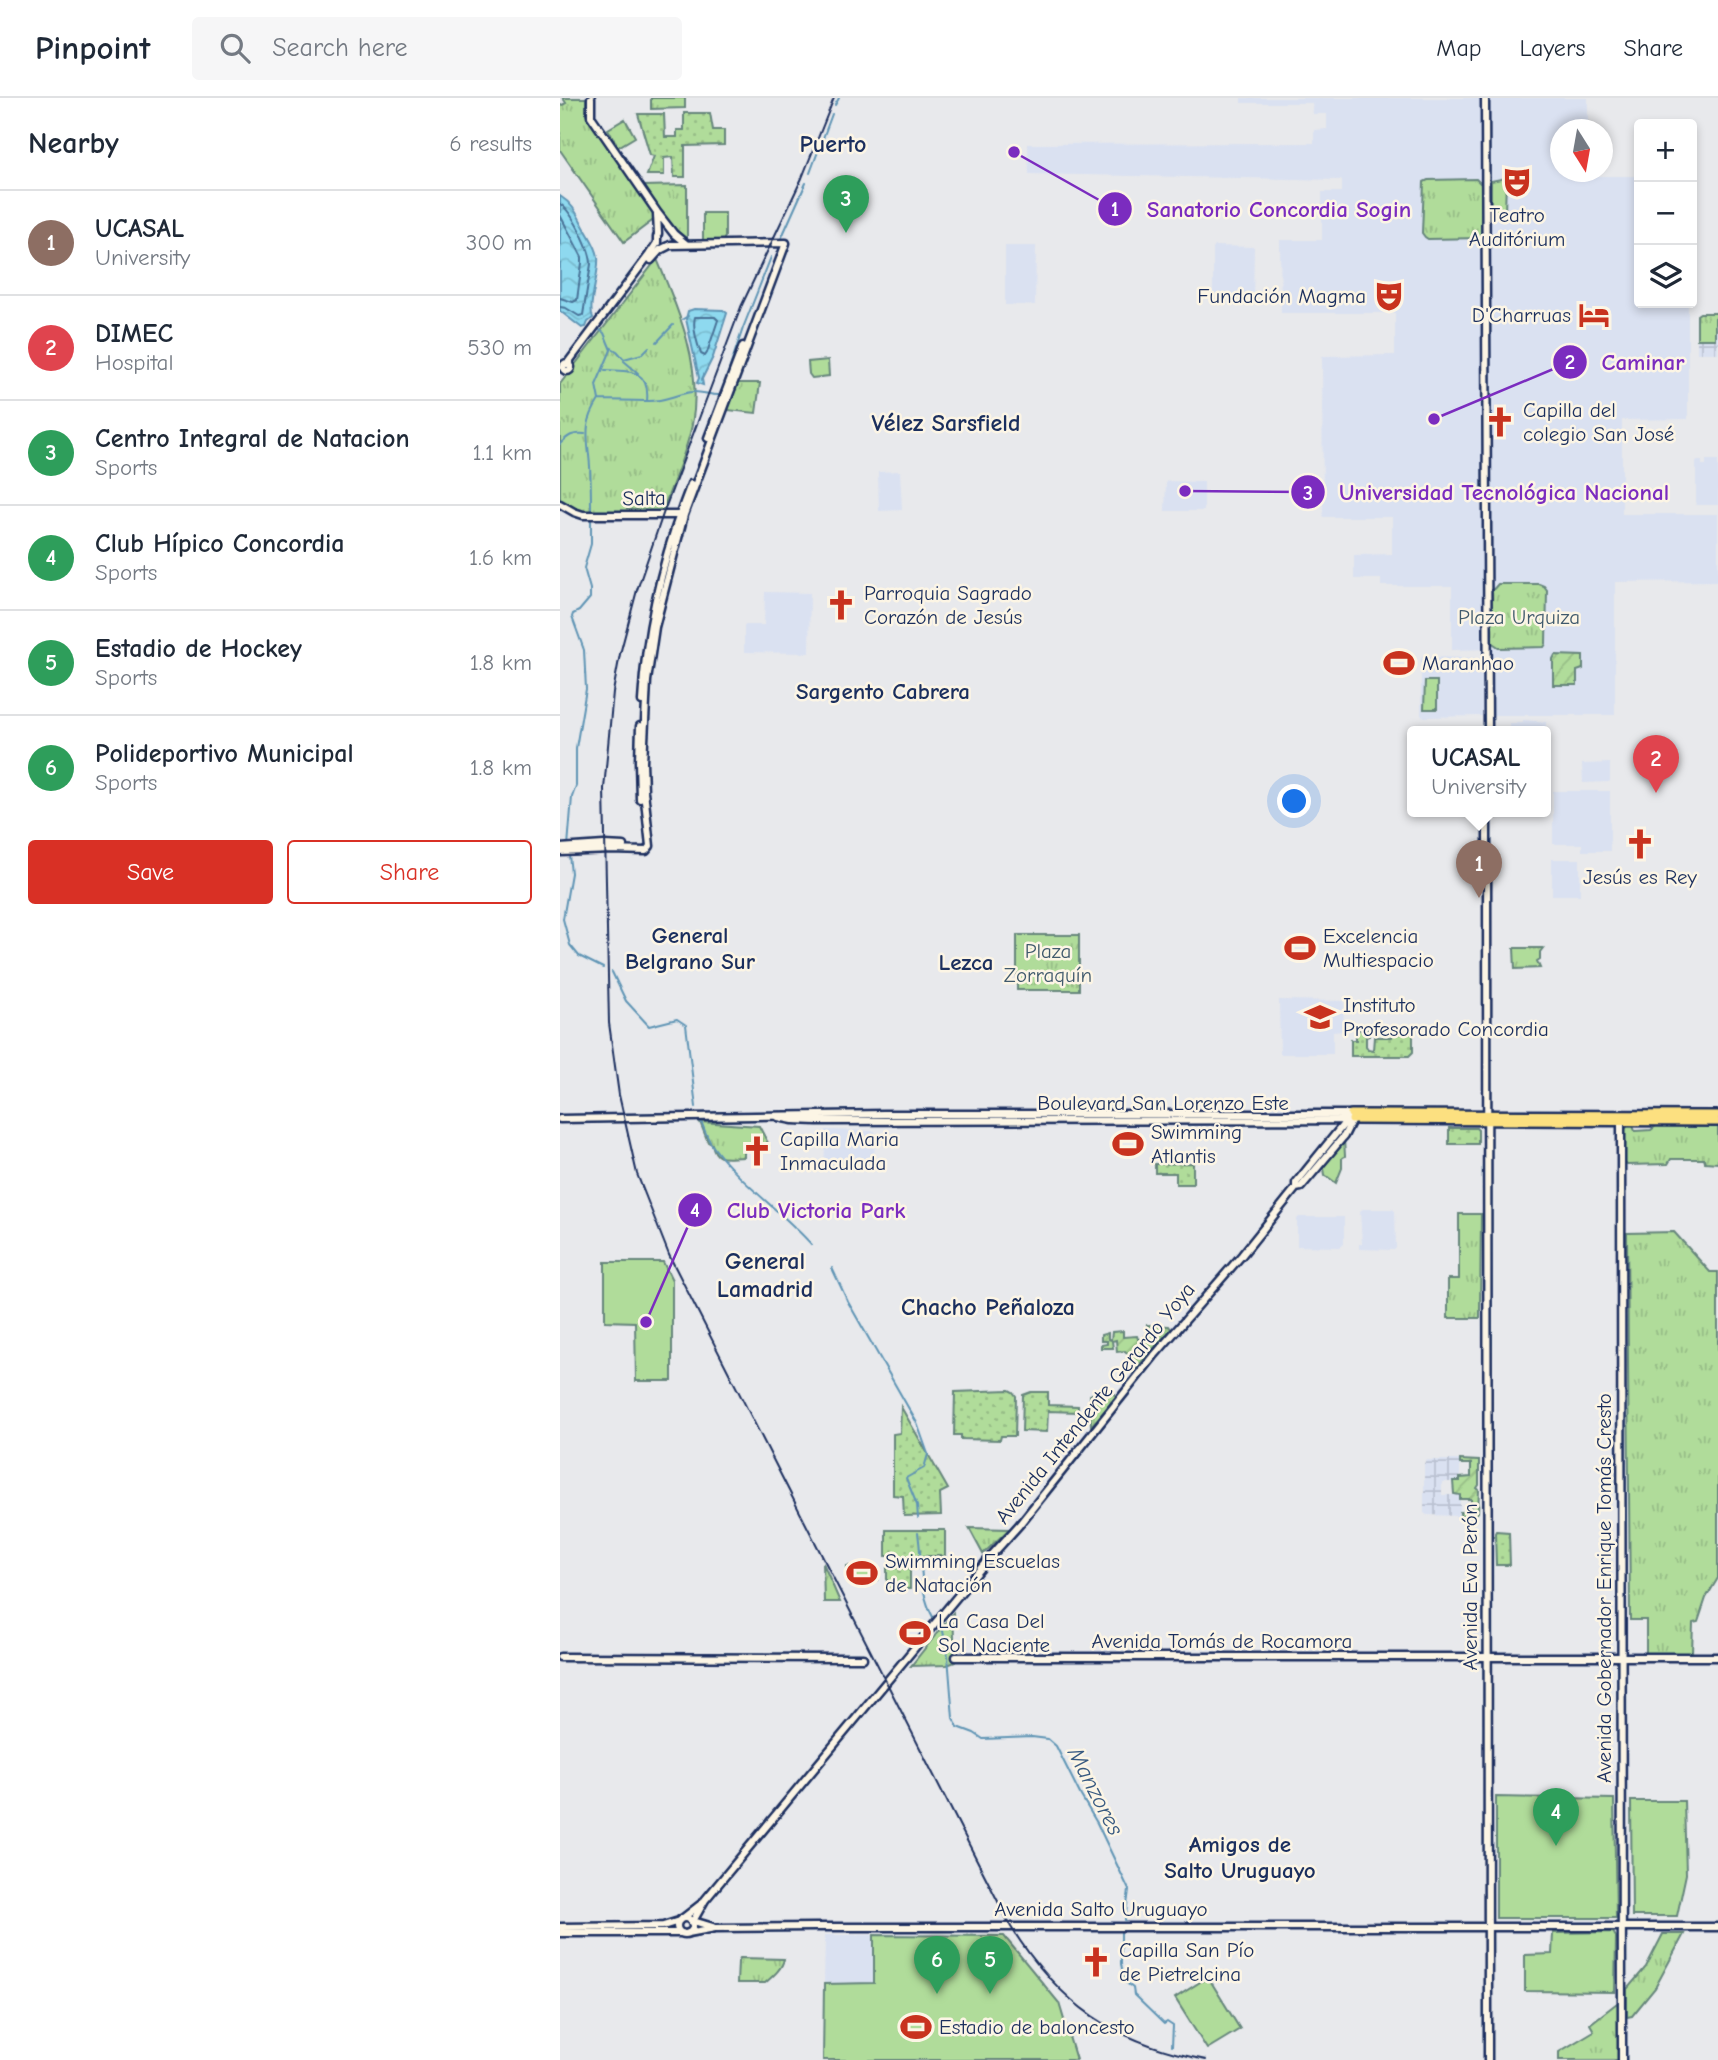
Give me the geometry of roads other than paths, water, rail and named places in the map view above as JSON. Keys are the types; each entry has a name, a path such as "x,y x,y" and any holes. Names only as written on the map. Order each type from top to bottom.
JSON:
{"main road":[{"path":"591,98 591,116 657,212 672,232 686,244"},
{"path":"1485,98 1488,726"},
{"path":"566,850 604,845 648,848 651,843 643,791 647,681 655,627 681,515 783,243 661,244 657,212"},
{"path":"611,309 653,250 662,230 672,232"},
{"path":"565,370 655,255 674,241 672,232"},
{"name":"Salta","path":"560,503 574,513 583,515 681,515"},
{"name":"Avenida Eva Perón","path":"1487,817 1488,2060"},
{"name":"Boulevard San Lorenzo Este","path":"560,1119 871,1114 1621,1119"},
{"path":"1621,1119 1718,1115"},
{"name":"Avenida Intendente Gerardo Yoya","path":"685,1933 692,1930 687,1920 1019,1525 1154,1356 1296,1188 1301,1187 1344,1136 1350,1118"},
{"path":"1621,1119 1718,1122"},
{"name":"Avenida Gobernador Enrique Tomás Cresto","path":"1621,1119 1622,2060"},
{"path":"560,1657 863,1658"},
{"name":"Avenida Tomás de Rocamora","path":"956,1657 1718,1657"},
{"path":"685,1933 677,1927 687,1920"},
{"name":"Avenida Salto Uruguayo","path":"560,1927 663,1926 687,1920 715,1928"},
{"name":"Avenida Salto Uruguayo","path":"560,1933 685,1933 715,1928 1718,1927"}],"water":[{"path":"560,196 577,214 598,257 593,318 582,328 560,311"},
{"path":"723,310 727,313 713,357 702,379 703,385 697,383 699,378 686,319 688,311"}],"waterway":[{"path":"835,105 839,98"},
{"path":"810,173 832,114"},
{"path":"781,239 806,183"},
{"path":"723,388 771,257"},
{"path":"683,319 688,316"},
{"path":"657,342 673,325"},
{"name":"Manzores","path":"591,511 588,425 599,400 596,385 611,350 604,333 597,328"},
{"path":"610,347 624,359 642,354 649,347"},
{"path":"624,361 638,373"},
{"path":"605,370 630,372 642,377 647,401 692,392 721,395"},
{"path":"599,400 646,401"},
{"path":"560,444 571,435 585,434"},
{"name":"Manzores","path":"568,846 572,797 576,786 576,748 586,689 584,650 572,617 590,598 584,568 591,544 591,517"},
{"name":"Manzores","path":"569,855 571,873 563,919 570,945 579,956 603,968"},
{"name":"Manzores","path":"612,972 626,1001 649,1026 677,1019 686,1025 696,1107"},
{"name":"Manzores","path":"701,1121 710,1142 723,1159 812,1245"},
{"name":"Manzores","path":"832,1268 848,1302 917,1423 928,1454 924,1468 906,1478 917,1505 918,1518"},
{"name":"Manzores","path":"918,1533 925,1598 934,1619"},
{"name":"Manzores","path":"943,1631 948,1656 953,1718 958,1727 983,1739 1032,1737 1048,1739 1056,1746 1129,1890 1125,1920"},
{"name":"Manzores","path":"1121,1932 1121,1964 1125,1982 1133,1988 1134,1995 1164,2024 1167,2022 1173,2026 1172,2046"}],"railway":[{"path":"834,98 802,178 741,307 663,514 637,590 620,654 613,692 604,789 609,1023 619,1095 637,1174 669,1255 1011,1927 1049,1978 1070,1999 1093,2016 1144,2043 1206,2060"}],"place":[{"name":"Sanatorio Concordia Sogin","path":"1014,152"},
{"name":"Teatro Auditórium","path":"1517,182"},
{"name":"Centro Integral de Natacion","path":"846,233"},
{"name":"Fundación Magma","path":"1389,296"},
{"name":"D'Charruas","path":"1594,315"},
{"name":"Caminar","path":"1434,419"},
{"name":"Capilla del colegio San José","path":"1500,422"},
{"name":"Universidad Tecnológica Nacional","path":"1185,491"},
{"name":"Parroquia Sagrado Corazón de Jesús","path":"841,605"},
{"name":"Maranhao","path":"1399,663"},
{"name":"DIMEC","path":"1656,793"},
{"name":"Jesús es Rey","path":"1640,844"},
{"name":"UCASAL","path":"1479,898"},
{"name":"Excelencia Multiespacio","path":"1300,948"},
{"name":"Instituto Profesorado Concordia","path":"1320,1017"},
{"name":"Swimming Atlantis","path":"1128,1144"},
{"name":"Capilla Maria Inmaculada","path":"757,1151"},
{"name":"Club Victoria Park","path":"646,1322"},
{"name":"Swimming Escuelas de Natación","path":"862,1573"},
{"name":"La Casa Del Sol Naciente","path":"915,1633"},
{"name":"Club Hípico Concordia","path":"1556,1846"},
{"name":"Capilla San Pío de Pietrelcina","path":"1096,1962"},
{"name":"Polideportivo Municipal","path":"937,1994"},
{"name":"Estadio de Hockey","path":"990,1994"},
{"name":"Estadio de baloncesto","path":"916,2027"}],"district":[{"name":"Puerto","path":"833,144"},
{"name":"Vélez Sarsfield","path":"946,423"},
{"name":"Sargento Cabrera","path":"883,691"},
{"name":"General Belgrano Sur","path":"690,948"},
{"name":"Lezca","path":"966,962"},
{"name":"General Lamadrid","path":"765,1275"},
{"name":"Chacho Peñaloza","path":"988,1307"},
{"name":"Amigos de Salto Uruguayo","path":"1240,1857"}],"park label":[{"name":"Plaza Urquiza","path":"1519,617"},
{"name":"Plaza Zorraquín","path":"1048,963"}]}
